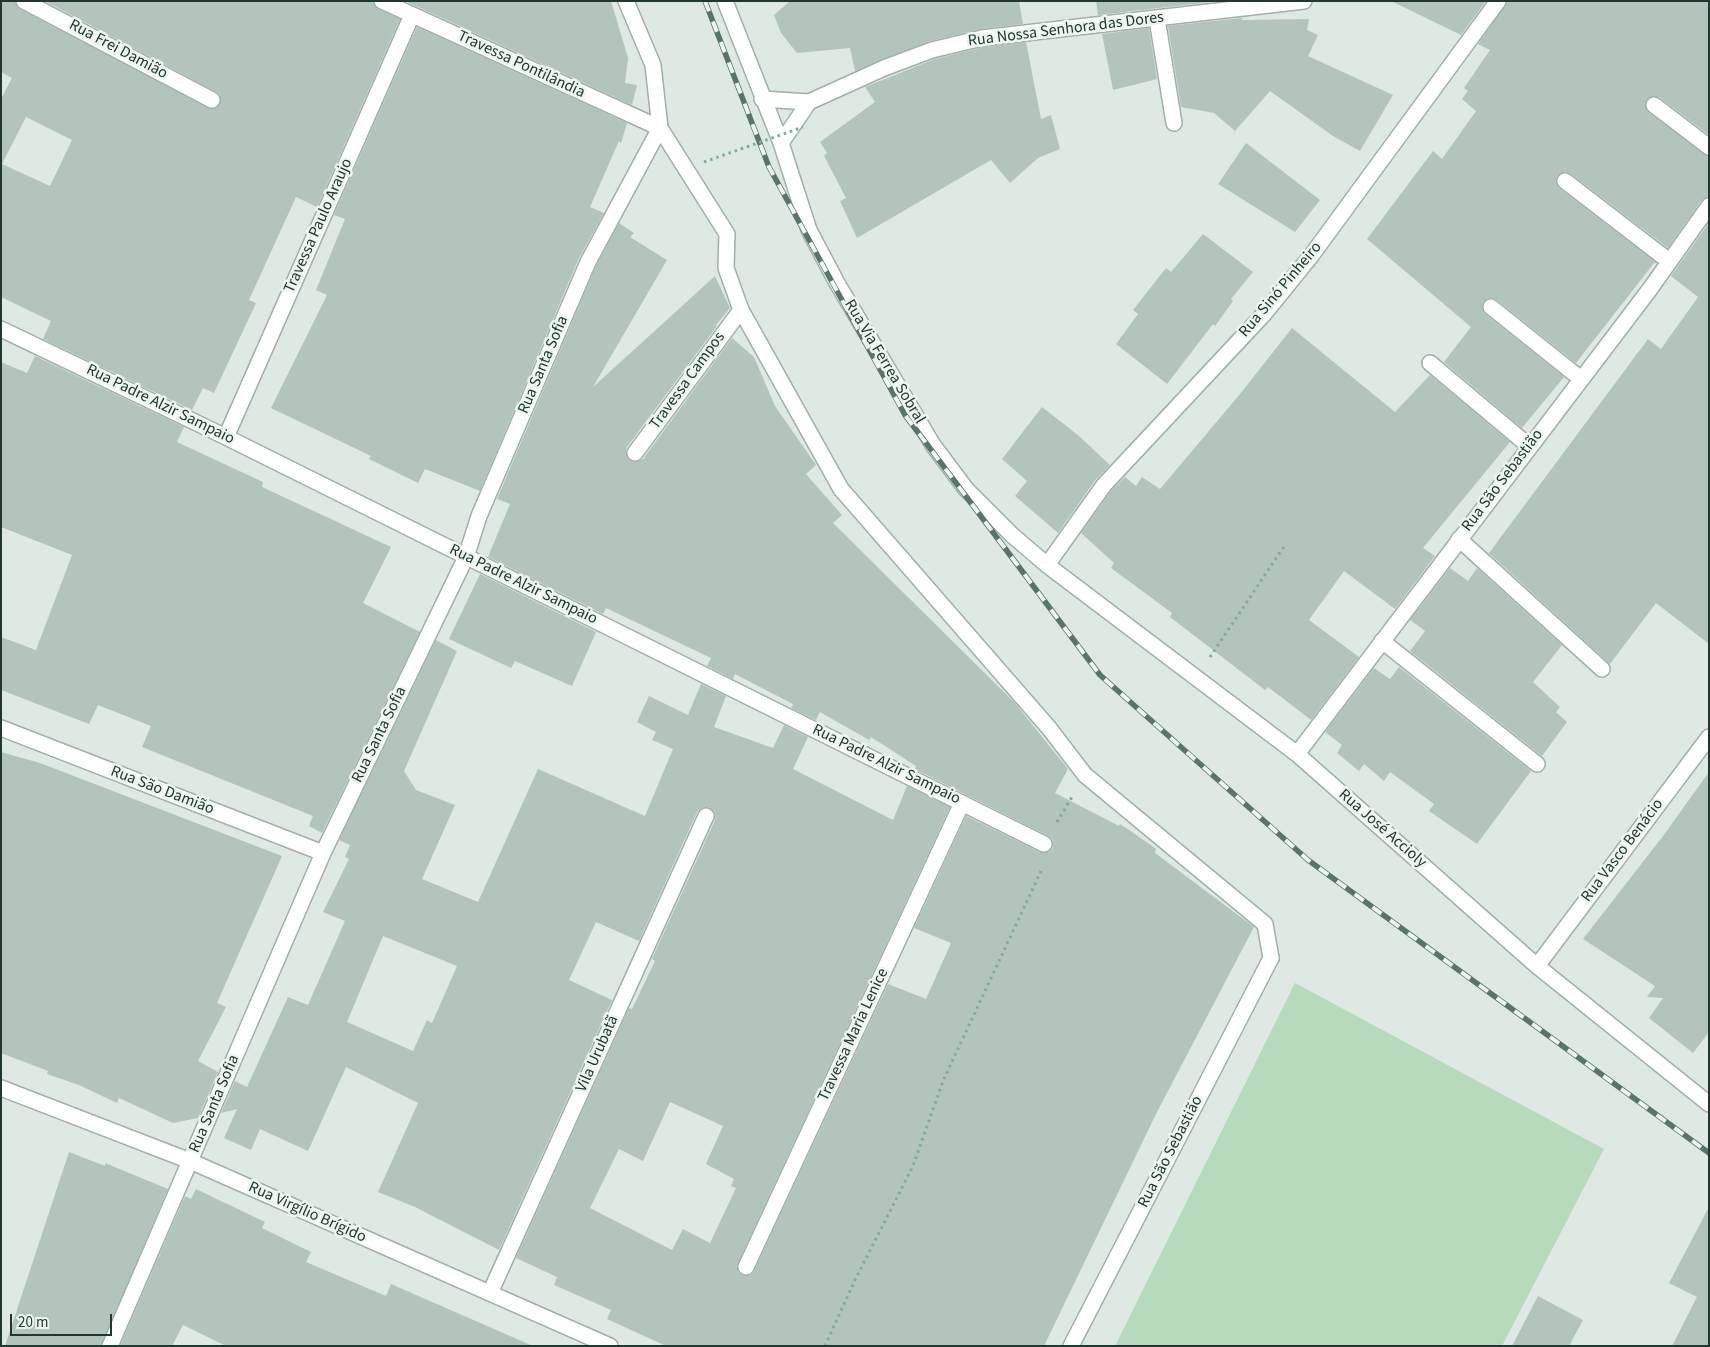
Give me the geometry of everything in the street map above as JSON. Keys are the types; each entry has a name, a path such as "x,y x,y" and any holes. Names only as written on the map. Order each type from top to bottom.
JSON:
{"street":[{"name":"Rua Frei Damião","path":"24,1 212,100"},
{"name":"Travessa Pontilândia","path":"382,1 660,128"},
{"path":"626,1 653,65 660,128 727,234 726,268 741,310 840,489 1049,728 1085,775"},
{"name":"Rua Via Ferrea Sobral","path":"725,1 762,99 781,143 809,230 837,283 933,445 966,489 1012,535 1048,564"},
{"name":"Rua Nossa Senhora das Dores","path":"762,99 809,102 884,68 948,46 982,38 1304,1"},
{"name":"Rua Sinó Pinheiro","path":"1048,564 1104,485 1264,314 1311,256 1498,1"},
{"name":"Travessa Paulo Araujo","path":"226,437 412,15"},
{"path":"1157,19 1174,124"},
{"path":"781,143 809,102"},
{"path":"1654,105 1709,147"},
{"name":"Rua Santa Sofia","path":"110,1346 323,853 466,557 479,516 588,262 660,128"},
{"path":"1565,181 1669,261"},
{"name":"Rua São Sebastião","path":"1297,754 1709,206"},
{"path":"1491,307 1580,379"},
{"name":"Travessa Campos","path":"635,453 741,310"},
{"name":"Rua Padre Alzir Sampaio","path":"1,329 226,437 1044,844"},
{"path":"1430,364 1529,446"},
{"path":"1459,539 1602,669"},
{"name":"Rua José Accioly","path":"1048,564 1297,754 1537,966 1709,1104"},
{"path":"1382,641 1537,764"},
{"name":"Rua São Damião","path":"1,728 323,853"},
{"name":"Rua Vasco Benácio","path":"1537,966 1709,737"},
{"name":"Rua São Sebastião","path":"1071,1346 1271,958 1265,924 1085,775"},
{"name":"Travessa Maria Lenice","path":"746,1267 962,803"},
{"name":"Vila Urubatã","path":"490,1293 706,816"},
{"name":"Rua Virgílio Brígido","path":"1,1088 190,1161 610,1346"}],"path":[{"path":"704,162 803,127"},
{"path":"1197,678 1284,545"},
{"path":"825,1346 854,1282 913,1166 943,1081 1046,862 1044,844 1085,775"}],"green space":[{"path":"1295,983 1604,1149 1502,1346 1115,1346"}],"building":[{"path":"1,1 15,1 20,9 212,109 220,104 220,95 216,92 45,1 373,1 378,9 400,19 317,207 296,197 249,300 256,303 214,393 203,388 192,410 43,339 51,321 1,297 1,99 12,78 1,72","holes":["26,117 72,140 50,186 2,164"]},
{"path":"405,1 611,1 628,58 625,83 637,85 632,105"},
{"path":"790,1 1019,1 1023,24 981,29 930,41 855,71 850,48 797,53 781,33 774,15"},
{"path":"1096,1 1220,1 1098,15"},
{"path":"1391,1 1486,1 1461,35"},
{"path":"1507,1 1709,1 1709,135 1659,97 1650,97 1645,104 1648,112 1709,156 1709,197 1701,201 1668,248 1571,174 1566,172 1558,175 1556,180 1559,188 1657,263 1654,263 1576,363 1497,300 1488,298 1482,305 1485,314 1564,377 1522,428 1444,362 1471,327 1367,239 1433,151 1442,159 1476,111 1462,99 1468,91 1464,88 1490,50 1478,44"},
{"path":"1242,18 1242,20 1309,19 1307,30 1318,35 1308,56 1393,95 1360,151 1333,136 1270,91 1235,131 1214,113 1181,107 1168,26"},
{"path":"417,27 627,123 621,143 619,141 590,207 604,213 579,258 480,491 425,469 418,483 369,459 371,456 271,408 327,295 316,290 345,219 334,215"},
{"path":"1149,28 1157,79 1113,90 1102,34"},
{"path":"1026,42 1041,119 1051,115 1060,149 1038,158 1010,183 991,160 857,238 840,201 846,198 824,156 827,153 820,142 875,102 865,87 935,59 984,47"},
{"path":"1246,143 1320,200 1295,232 1218,184"},
{"path":"619,223 634,233 630,237 667,260 593,387 715,276 730,308 627,447 626,452 629,460 634,462 643,459 732,338 754,357 775,406 816,465 806,474 842,515 833,523 1014,702 1068,769 1055,793 1119,826 1120,824 1138,836 1156,849 1155,853 1254,927 1157,1112 1044,1346 666,1346 607,1319 611,1310 554,1285 557,1277 516,1258 629,1008 632,1009 655,961 652,959 715,820 714,811 709,807 701,808 697,812 639,941 596,922 569,980 612,1000 499,1250 415,1207 378,1192 418,1103 346,1067 308,1151 260,1129 251,1150 224,1138 237,1109 221,1113 235,1081 247,1087 288,997 308,1005 345,921 323,912 349,859 345,857 350,845 339,840 436,640 457,651 404,771 416,790 455,805 422,879 478,902 538,769 645,816 673,749 652,740 656,732 637,722 649,696 688,715 701,684 726,696 714,727 773,748 784,725 808,737 793,769 893,820 907,786 950,807 738,1263 738,1272 743,1276 751,1275 754,1271 888,984 926,999 951,943 914,928 966,816 1040,852 1049,852 1053,848 1052,839 1048,836 915,769 916,766 871,737 869,740 820,712 816,720 791,708 793,704 735,674 733,679 707,666 711,658 606,608 603,614 488,557 510,504 497,499 596,266","holes":["383,936 457,966 432,1023 427,1020 413,1051 347,1022","670,1102 723,1126 706,1164 734,1179 731,1186 736,1188 710,1243 683,1229 672,1250 590,1208 619,1149 643,1161"]},
{"path":"1709,223 1709,644 1656,603 1610,664 1489,553 1648,339 1661,349 1698,297 1671,276"},
{"path":"1203,234 1253,272 1231,299 1233,301 1215,326 1213,324 1167,384 1116,344 1138,314 1133,310 1166,268 1171,272"},
{"path":"1292,328 1395,412 1430,375 1510,442 1423,548 1435,556 1395,609 1344,571 1309,620 1359,657 1311,720 1268,687 1265,690 1170,617 1172,613 1111,568 1114,563 1081,533 1111,491 1125,477 1136,486 1142,477 1160,489 1240,394"},
{"path":"35,356 184,427 177,442 263,482 262,487 391,547 363,603 420,632 322,833 309,826 313,816 142,747 151,726 98,705 89,724 1,690 1,637 36,650 72,555 1,527 1,362 27,373"},
{"path":"1042,407 1079,436 1110,465 1096,479 1058,533 1015,496 1027,481 1002,459"},
{"path":"1450,568 1468,581 1477,568 1562,645 1533,682 1560,707 1556,712 1567,722 1542,756 1410,651 1425,631 1410,620"},
{"path":"480,574 596,632 572,686 515,661 511,668 449,639"},
{"path":"1399,667 1531,771 1477,844 1429,811 1434,804 1390,772 1384,781 1364,764 1359,771 1337,753 1342,745 1325,732 1374,668 1390,679"},
{"path":"1,752 40,763 282,856 217,1003 226,1007 198,1061 218,1072 198,1118 173,1123 119,1098 117,1103 79,1085 47,1074 48,1071 1,1053"},
{"path":"1709,772 1709,1032 1693,1053 1649,1018 1663,998 1647,997 1655,986 1583,939 1663,836"},
{"path":"69,1152 105,1166 105,1163 168,1189 101,1346 5,1346"},
{"path":"196,1189 265,1222 262,1228 311,1252 306,1262 386,1296 391,1284 533,1346 226,1346 183,1325 172,1346 120,1346 185,1196 191,1199"},
{"path":"1709,1207 1709,1346 1672,1346 1697,1297 1669,1283"},
{"path":"1538,1296 1583,1320 1569,1346 1512,1346"}],"railway":[{"path":"705,1 769,167 905,415 1100,675 1308,860 1709,1153"}]}
